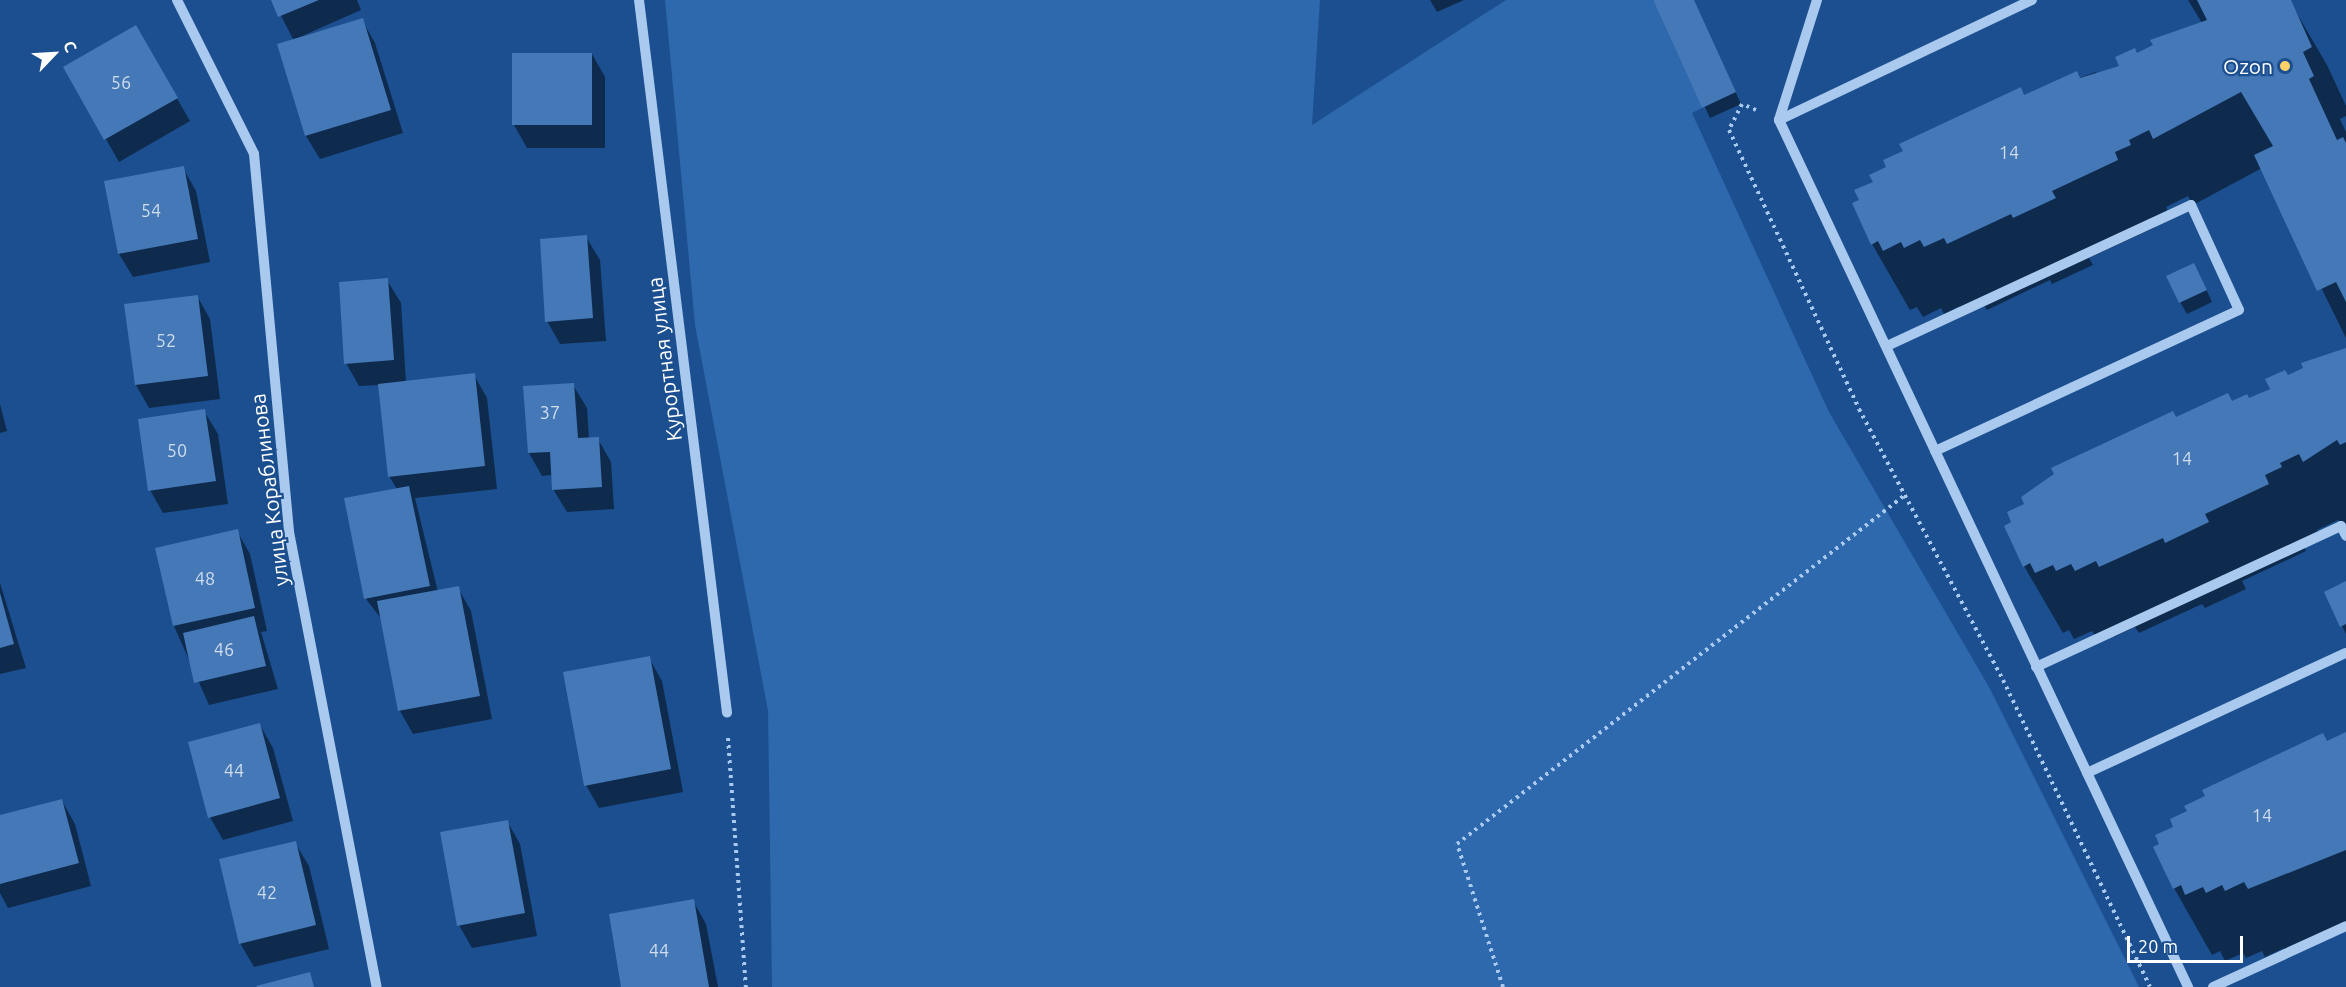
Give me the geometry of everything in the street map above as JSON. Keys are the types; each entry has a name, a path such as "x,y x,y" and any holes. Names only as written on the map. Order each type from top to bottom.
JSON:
{"street":[{"name":"улица Кораблинова","path":"177,0 254,154 289,532 377,987"},
{"name":"Курортная улица","path":"639,0 727,713"},
{"path":"1817,0 1779,120 2188,987"},
{"path":"1779,120 2032,0"},
{"path":"1887,346 2191,205 2239,310 1935,451"},
{"path":"2037,667 2341,526 2346,536"},
{"path":"2087,773 2346,653"},
{"path":"2213,987 2346,926"}],"path":[{"path":"1742,104 1729,130 1905,495 2003,680 2150,987"},
{"path":"1503,987 1457,844 1905,495"},
{"path":"727,713 746,987"}],"shaded area":[{"path":"665,0 1320,0 1312,125 1506,0 1653,0 1702,108 1692,113 1829,412 1989,687 2139,987 772,987 768,711 695,325"}],"building":[{"path":"271,0 319,0 278,17"},
{"path":"1653,0 1694,0 1736,92 1702,108"},
{"path":"2197,0 2291,0 2312,47 2303,52 2314,76 2309,79 2337,140 2343,137 2346,143 2346,302 2336,282 2317,291 2254,155 2273,146 2241,92 2153,139 2149,130 2129,140 2131,145 2115,152 2118,160 2052,191 2056,198 2013,218 2011,214 1947,244 1944,238 1924,247 1920,240 1904,248 1901,242 1883,251 1878,241 1871,245 1852,203 1859,200 1854,190 1873,182 1869,175 1886,167 1883,160 1903,151 1899,144 2021,87 2024,95 2077,71 2080,78 2119,66 2115,57 2135,48 2137,53 2153,45 2150,40 2207,20"},
{"path":"363,18 391,110 305,136 277,44"},
{"path":"136,25 178,98 104,140 63,67"},
{"path":"512,53 592,53 592,125 512,125"},
{"path":"184,166 198,239 118,254 104,181"},
{"path":"587,235 593,318 545,322 540,239"},
{"path":"2194,263 2207,290 2179,303 2166,276"},
{"path":"388,278 394,360 344,364 339,282"},
{"path":"198,295 208,376 135,385 124,304"},
{"path":"2346,348 2346,442 2340,445 2337,440 2303,462 2299,454 2280,463 2282,467 2265,475 2269,484 2205,514 2209,522 2165,543 2163,538 2099,567 2096,561 2075,571 2071,564 2056,571 2053,565 2035,573 2030,563 2023,567 2004,526 2011,522 2007,512 2024,504 2021,497 2054,474 2051,468 2173,411 2176,417 2228,393 2232,401 2247,394 2249,398 2270,389 2265,379 2285,370 2288,375 2303,368 2301,363"},
{"path":"475,373 485,466 388,477 378,384"},
{"path":"574,383 578,438 599,437 602,487 552,490 550,452 528,453 523,386"},
{"path":"205,409 216,481 148,491 138,419"},
{"path":"409,486 430,586 364,599 344,498"},
{"path":"238,529 255,608 173,626 155,548"},
{"path":"2346,581 2346,624 2340,627 2324,592"},
{"path":"459,586 480,696 398,711 377,601"},
{"path":"0,593 14,644 0,648"},
{"path":"254,616 266,666 194,683 183,633"},
{"path":"650,656 671,769 584,786 563,672"},
{"path":"260,723 280,798 208,818 188,742"},
{"path":"2346,732 2346,850 2248,889 2244,882 2225,891 2222,885 2206,893 2203,887 2185,895 2181,885 2173,889 2153,847 2159,844 2155,835 2173,827 2170,819 2187,811 2184,806 2205,796 2202,790 2323,733 2327,741"},
{"path":"62,799 79,863 0,884 0,815"},
{"path":"508,820 525,913 457,926 440,832"},
{"path":"296,841 316,925 239,944 219,859"},
{"path":"694,899 709,987 621,987 609,914"},
{"path":"310,972 314,987 256,986"}],"place":[{"name":"Ozon","path":"2285,66"}]}
